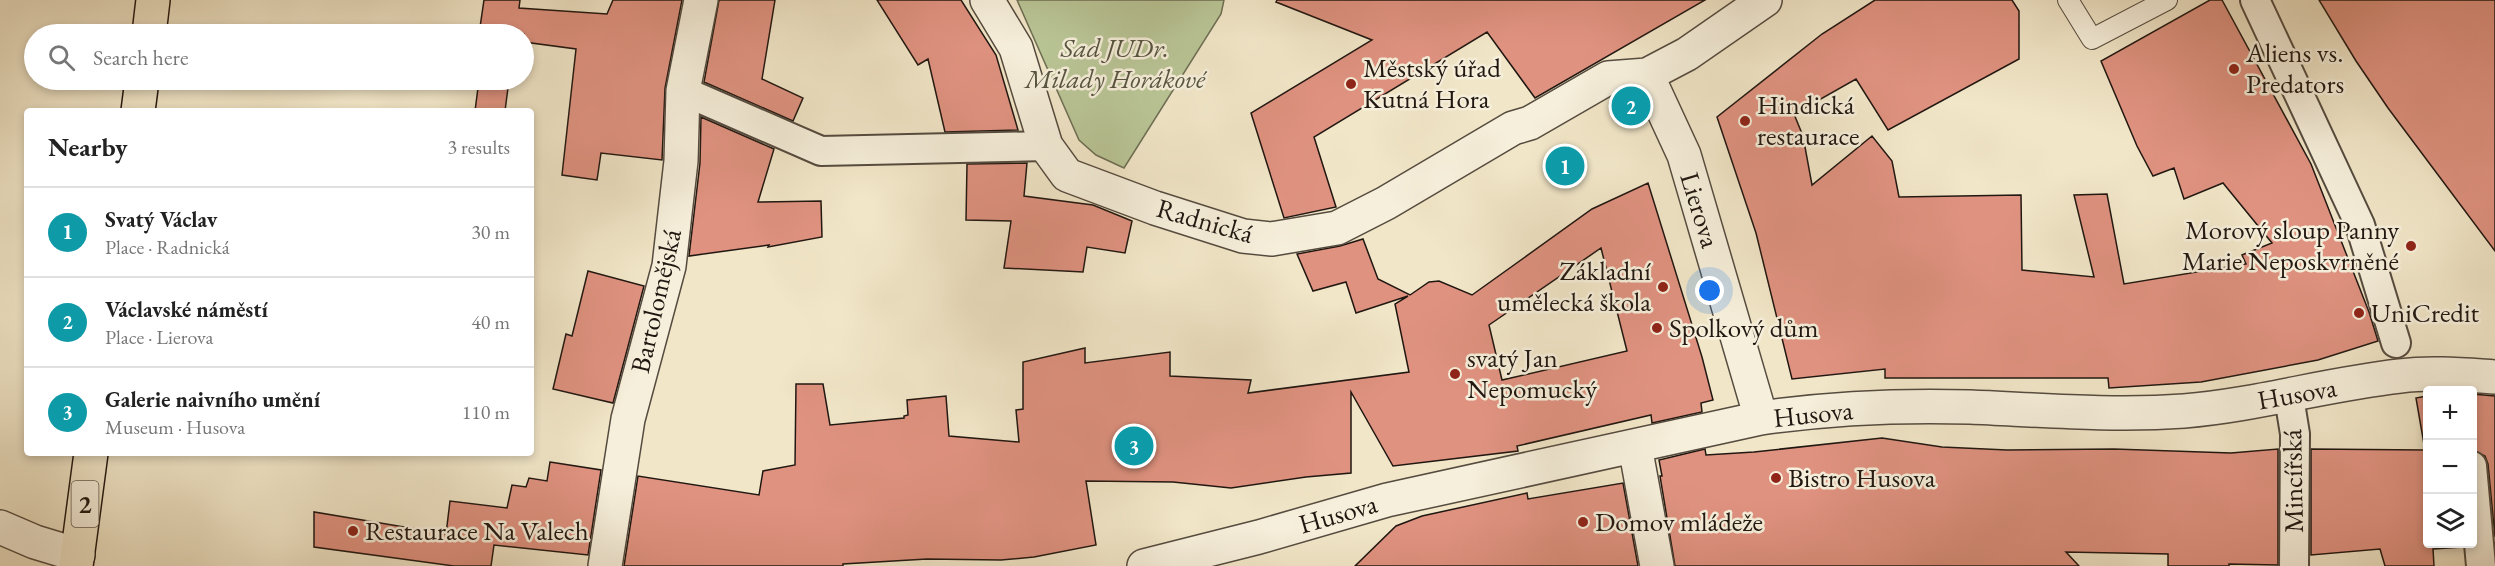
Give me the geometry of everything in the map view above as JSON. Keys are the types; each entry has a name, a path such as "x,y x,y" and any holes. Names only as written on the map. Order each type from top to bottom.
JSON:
{"main road":[{"path":"150,24 153,0"},
{"path":"138,108 141,90"},
{"name":"2","path":"77,561 91,456"}],"street":[{"name":"Bartolomějská","path":"605,566 628,419 669,266 681,161 683,91 701,0"},
{"name":"Radnická","path":"987,0 1016,48 1046,146 1067,175 1155,208 1243,236 1272,239 1337,228 1386,203 1513,128 1530,123 1608,78 1647,75"},
{"path":"1647,75 1687,54 1765,0"},
{"path":"2255,0 2360,225 2396,343"},
{"name":"Lierova","path":"1647,75 1684,154 1761,418"},
{"path":"683,91 821,151 1046,146"},
{"name":"Husova","path":"1144,566 1258,551 1387,500 1761,418 1812,411 1882,408 1966,407 2113,412 2182,411 2289,397 2401,375 2462,382 2495,377"},
{"name":"Mincířská","path":"2289,397 2295,434 2294,566"},
{"path":"1635,446 1657,566"},
{"path":"2475,494 2481,566"},
{"path":"0,527 77,561"}],"lane":[{"path":"2068,0 2092,39 2167,0"}],"green space":[{"name":"Sad JUDr. Milady Horákové","path":"1017,0 1224,0 1221,14 1124,168 1096,155 1079,140"}],"building":[{"path":"484,0 520,0 519,8 607,14 613,0 682,0 665,88 662,160 601,153 597,180 562,175 576,49 534,43 534,24 480,24"},
{"path":"719,0 775,0 762,79 803,98 793,121 704,82"},
{"path":"877,0 961,0 996,55 1018,130 945,132 928,59 918,65"},
{"path":"1277,0 1705,0 1535,98 1487,32 1314,137 1336,207 1284,218 1251,113 1372,40 1276,2"},
{"path":"1875,0 2012,0 2019,11 2019,59 1888,130 1856,79 1794,114 1803,136 1812,185 1872,136 1892,161 1899,197 2021,195 2022,270 2094,277 2074,195 2107,194 2124,284 2246,264 2242,255 2272,243 2223,183 2184,199 2174,168 2153,176 2137,146 2101,61 2210,0 2222,0 2311,164 2369,312 2378,341 2318,360 2201,382 2109,388 2108,378 1885,378 1885,369 1792,379 1756,233 1717,117 1822,34"},
{"path":"2319,0 2495,0 2495,251 2388,108"},
{"path":"478,90 508,90 505,108 475,108"},
{"path":"701,117 774,149 758,202 821,201 822,237 768,247 769,245 689,256 700,163"},
{"path":"1027,163 1024,196 1093,205 1132,221 1125,253 1087,247 1083,272 1004,268 1011,221 966,220 967,164"},
{"path":"1648,183 1702,357 1713,400 1701,403 1702,412 1652,423 1651,415 1517,446 1518,451 1393,466 1351,392 1351,473 1231,488 1173,482 1086,481 1096,545 1034,557 1001,560 927,559 843,564 843,566 624,566 638,476 759,495 763,471 795,465 796,384 823,384 830,425 904,418 908,415 907,400 946,396 949,436 1019,442 1016,410 1023,409 1023,362 1085,348 1085,363 1170,352 1170,376 1251,380 1248,393 1409,372 1395,304 1408,296 1356,313 1346,282 1313,291 1297,254 1363,239 1378,279 1410,295 1429,282 1439,281 1472,295 1592,209","holes":["1601,248 1627,351 1502,380 1489,325"]},
{"path":"588,271 644,286 613,403 553,389 566,334 572,336"},
{"path":"2477,394 2495,396 2495,537 2488,464 2485,456 2477,452"},
{"path":"2423,397 2423,438 2416,398"},
{"path":"1882,438 1942,447 2007,450 2114,449 2231,453 2278,449 2278,565 2168,566 2168,554 2066,552 2079,566 1675,566 1659,460 1705,449 1706,455"},
{"path":"2311,449 2423,450 2423,548 2448,548 2433,549 2434,566 2385,566 2380,549 2311,555"},
{"path":"550,462 601,470 588,555 494,545 491,566 454,566 314,547 314,512 446,534 450,501 507,508 512,485 526,487 529,478 547,481"},
{"path":"1623,483 1638,566 1355,566 1396,526 1422,516 1527,493 1528,499"}],"place":[{"name":"Aliens vs. Predators","path":"2234,69"},
{"name":"Městský úřad Kutná Hora","path":"1351,84"},
{"name":"Václavské náměstí","path":"1631,106"},
{"name":"Hindická restaurace","path":"1745,121"},
{"name":"Svatý Václav","path":"1565,166"},
{"name":"Morový sloup Panny Marie Neposkvrněné","path":"2411,246"},
{"name":"Základní umělecká škola","path":"1663,287"},
{"name":"UniCredit","path":"2359,313"},
{"name":"Spolkový dům","path":"1657,328"},
{"name":"svatý Jan Nepomucký","path":"1455,374"},
{"name":"Galerie naivního umění","path":"1134,446"},
{"name":"Bistro Husova","path":"1776,478"},
{"name":"Domov mládeže","path":"1583,522"},
{"name":"Restaurace Na Valech","path":"353,531"}]}
